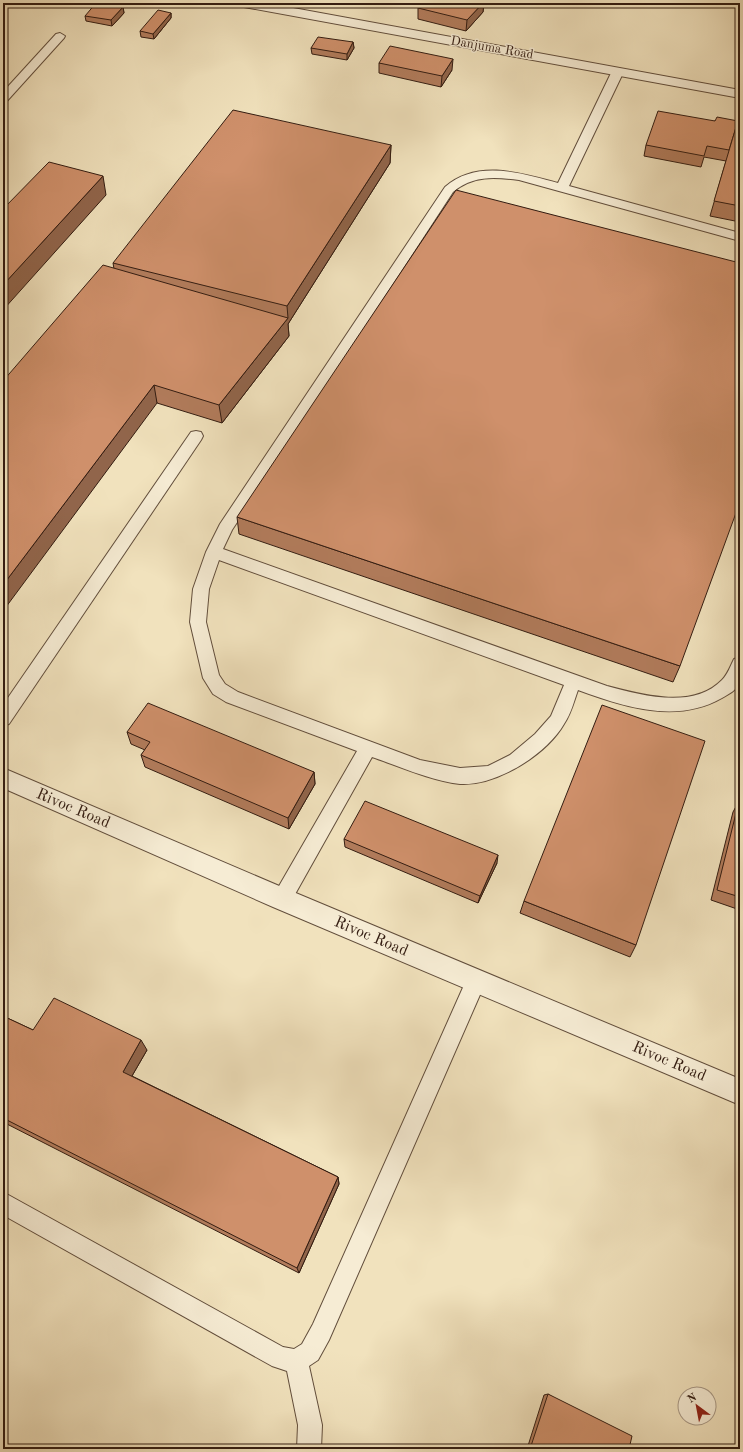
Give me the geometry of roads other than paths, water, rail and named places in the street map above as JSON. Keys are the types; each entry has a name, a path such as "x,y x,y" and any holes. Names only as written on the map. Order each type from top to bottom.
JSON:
{"street":[{"name":"Danjuma Road","path":"244,3 740,94"},
{"name":"Rivoc Road","path":"3,778 282,899 740,1092"}],"lane":[{"path":"3,99 60,36"},
{"path":"562,187 592,121 618,71"},
{"path":"573,682 558,720 541,740 516,760 490,773 460,776 420,768 232,697 219,689 211,678 198,622 201,589 214,552 225,528 449,190 456,183 470,177 502,174 520,176 740,237"},
{"path":"3,719 196,436"},
{"path":"214,552 573,682 654,704 679,706 702,700 726,688 739,669 740,664"},
{"path":"282,899 368,748"},
{"path":"3,1203 280,1358 296,1361 310,1352 321,1332 476,981"},
{"path":"296,1361 310,1425 309,1449"}]}
